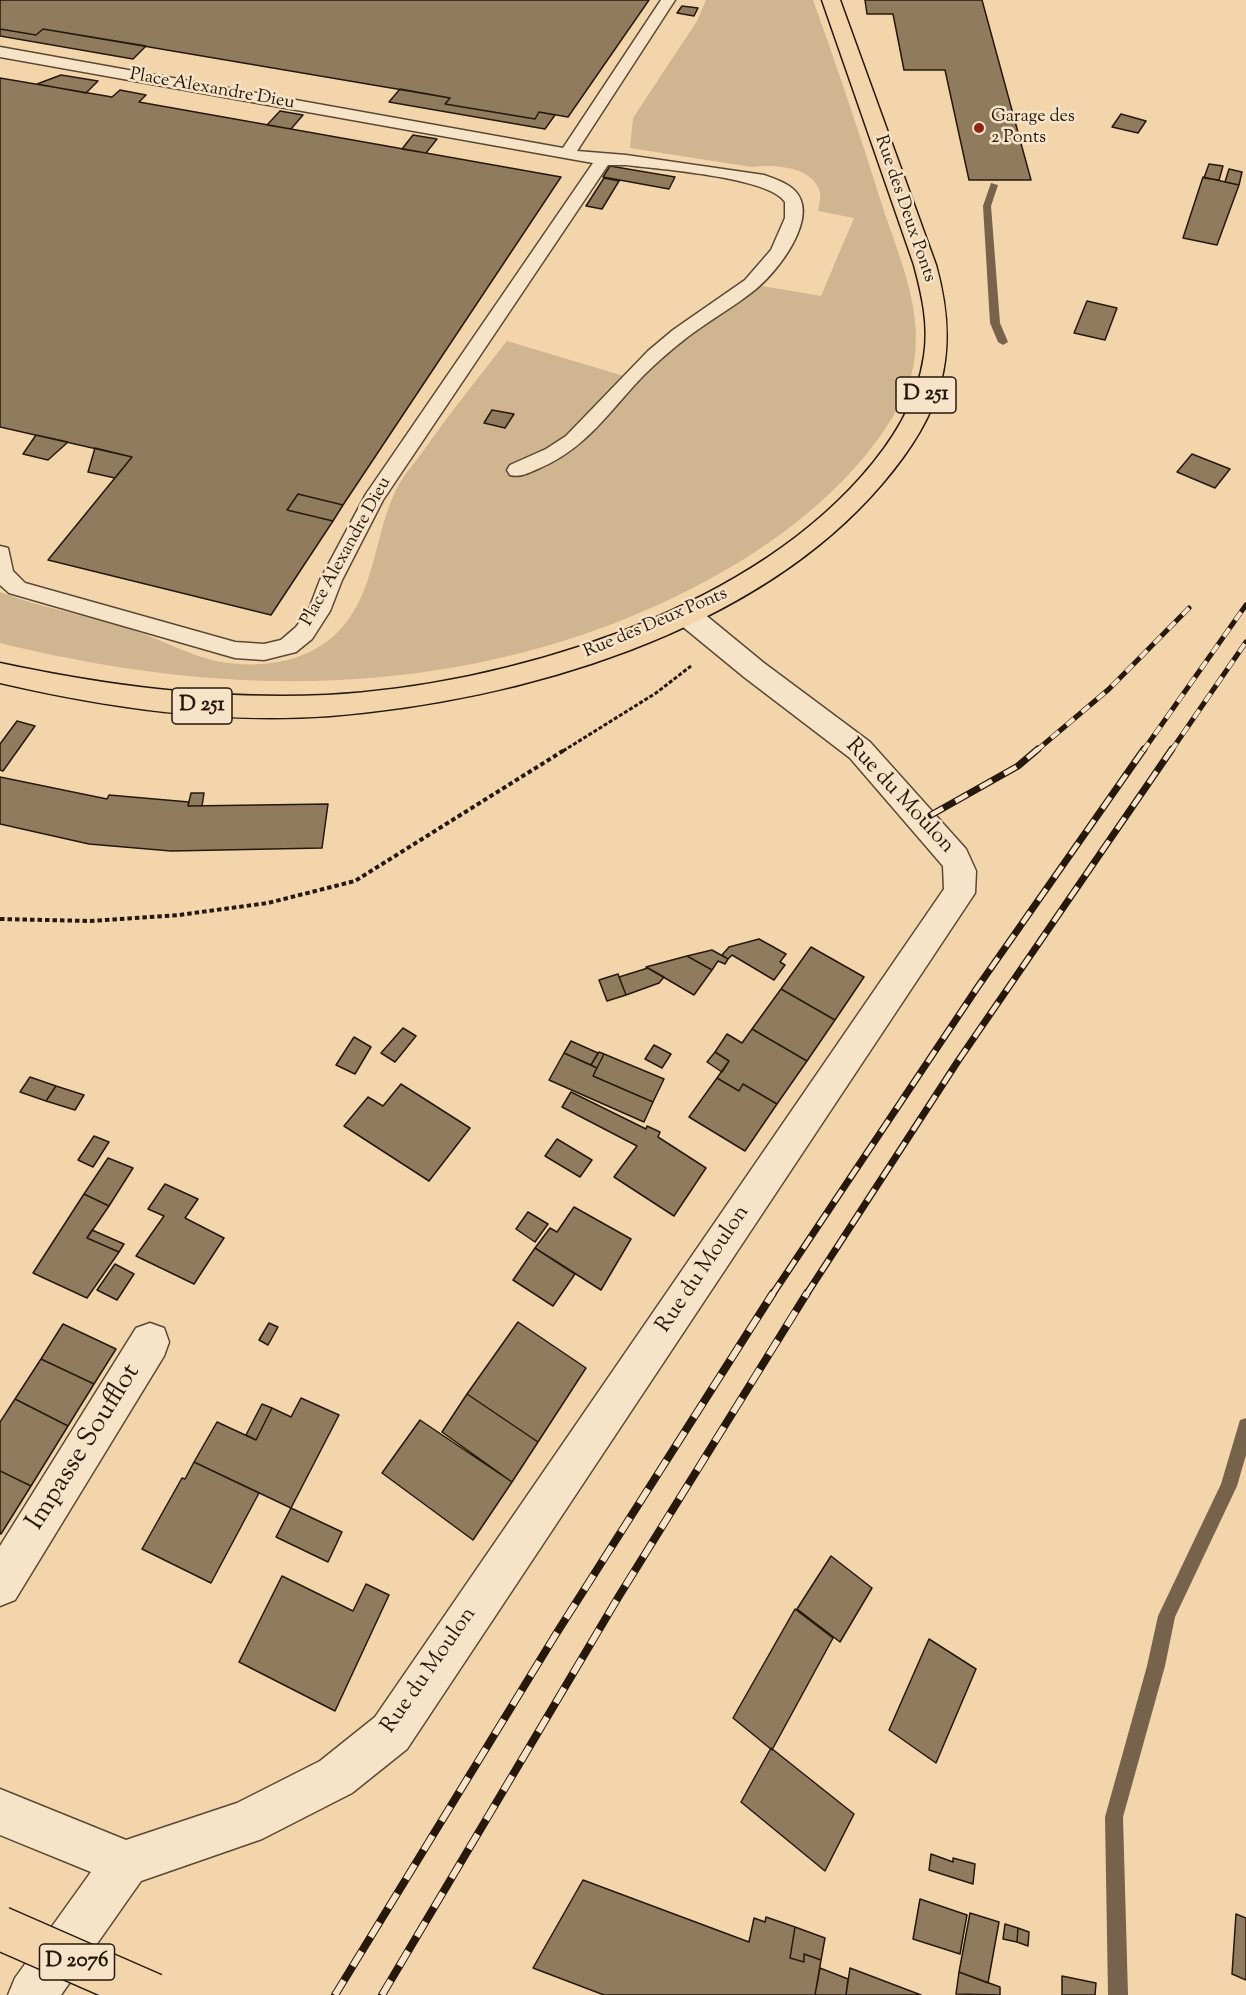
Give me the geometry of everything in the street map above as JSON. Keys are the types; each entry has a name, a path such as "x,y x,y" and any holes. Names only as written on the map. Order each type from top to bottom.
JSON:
{"main road":[{"name":"Rue des Deux Ponts","path":"0,673 95,695 216,707 346,705 460,689 522,675 594,652 687,615 786,560 844,511 893,457 907,436 923,405 933,374 938,325 934,300 831,0"},
{"name":"D 2076","path":"0,1928 153,1995"}],"street":[{"name":"Rue du Moulon","path":"126,1863 246,1823 336,1777 390,1732 959,893 963,880 962,870 955,858 873,763 835,729 687,615"},
{"name":"Impasse Soufflot","path":"0,1585 150,1342"},
{"path":"0,1812 126,1863 32,1995"}],"lane":[{"path":"567,154 668,0"},
{"name":"Place Alexandre Dieu","path":"0,52 603,160 373,499 331,580 320,611 304,633 288,646 264,652 235,650 17,588 2,574 0,553"},
{"path":"517,470 550,455 574,440 632,375 664,346 746,289 782,252 797,213 795,204 788,193 779,186 758,179 626,160 603,160"}],"path":[{"path":"0,919 109,920 226,912 314,894 355,881 656,693 720,642"}],"shaded area":[{"path":"706,0 813,0 908,283 913,304 916,347 906,391 881,436 827,496 789,528 748,557 705,582 661,603 615,623 539,648 463,666 386,677 309,681 232,679 155,672 78,660 0,643 0,592 146,635 210,660 259,664 295,658 312,651 327,642 340,629 360,599 384,520 401,480 507,341 637,380 682,338 724,314 762,286 821,296 854,218 818,211 820,192 816,183 809,177 801,172 781,167 752,167 630,148 633,118 697,21"}],"building":[{"path":"0,0 649,0 568,117 539,112 535,119 445,104 450,98 43,29 36,35 0,29"},
{"path":"865,0 982,0 1031,180 969,180 945,70 904,70 893,14 867,14"},
{"path":"682,6 698,8 694,16 677,13"},
{"path":"0,29 36,35 43,29 146,46 133,59 0,36"},
{"path":"61,75 98,81 86,93 37,84"},
{"path":"0,78 112,97 120,90 146,95 139,102 561,177 343,505 298,494 287,510 333,521 271,615 48,560 132,457 0,427"},
{"path":"400,89 450,98 445,104 535,119 539,112 555,115 545,129 389,102"},
{"path":"280,111 303,115 291,129 267,125"},
{"path":"1121,114 1146,121 1138,133 1112,127"},
{"path":"413,135 437,139 426,153 402,149"},
{"path":"1209,164 1223,166 1219,180 1204,178"},
{"path":"610,166 675,177 669,189 603,177"},
{"path":"1229,169 1242,172 1239,185 1225,182"},
{"path":"1203,177 1239,185 1217,245 1183,238"},
{"path":"604,178 619,181 602,209 586,206"},
{"path":"1087,301 1117,308 1105,340 1074,333"},
{"path":"492,410 514,414 505,428 484,423"},
{"path":"36,435 68,442 48,460 23,454"},
{"path":"95,448 132,457 115,478 88,472"},
{"path":"1192,454 1230,469 1215,488 1177,472"},
{"path":"298,494 343,505 333,521 287,510"},
{"path":"17,721 35,726 3,771 0,770 0,744"},
{"path":"0,777 107,799 109,795 189,802 188,806 328,804 322,848 171,851 89,844 0,824"},
{"path":"191,793 204,793 202,806 188,806"},
{"path":"759,939 786,954 780,962 785,965 774,980 732,955 728,959 722,955 729,947"},
{"path":"811,947 864,977 835,1020 781,989"},
{"path":"712,950 728,959 725,964 718,961 712,970 687,956"},
{"path":"687,956 712,970 694,995 646,967"},
{"path":"648,968 664,977 659,983 626,995 619,977"},
{"path":"618,974 626,995 607,1001 599,980"},
{"path":"781,989 835,1020 807,1061 752,1029"},
{"path":"403,1028 416,1036 395,1062 381,1053"},
{"path":"752,1029 807,1061 777,1104 743,1084 739,1091 717,1078 729,1061 715,1052 727,1034 742,1043"},
{"path":"354,1037 371,1047 355,1074 336,1065"},
{"path":"571,1041 598,1053 591,1065 564,1053"},
{"path":"654,1045 671,1054 662,1068 645,1059"},
{"path":"599,1052 604,1054 597,1068 591,1065"},
{"path":"715,1052 729,1061 722,1072 707,1062"},
{"path":"564,1053 597,1068 593,1076 653,1102 644,1122 549,1080"},
{"path":"604,1054 664,1079 653,1102 593,1076"},
{"path":"30,1077 56,1086 46,1101 20,1092"},
{"path":"717,1078 739,1091 743,1084 777,1104 745,1151 689,1117"},
{"path":"401,1084 470,1128 429,1181 344,1126 368,1097 383,1106"},
{"path":"56,1086 84,1095 75,1110 46,1101"},
{"path":"571,1092 646,1129 647,1126 660,1132 658,1137 706,1168 674,1216 614,1177 637,1146 562,1107"},
{"path":"94,1136 109,1142 93,1167 78,1160"},
{"path":"557,1139 592,1160 580,1177 545,1156"},
{"path":"108,1158 133,1168 109,1206 84,1194"},
{"path":"165,1184 198,1199 185,1218 224,1238 194,1284 136,1256 164,1216 148,1209"},
{"path":"84,1194 109,1206 87,1238 119,1252 87,1298 33,1273"},
{"path":"574,1207 631,1239 601,1290 535,1248 550,1228 557,1232"},
{"path":"528,1212 548,1224 535,1242 516,1229"},
{"path":"92,1230 124,1244 119,1252 87,1238"},
{"path":"535,1248 575,1274 553,1306 513,1280"},
{"path":"115,1264 134,1274 117,1300 97,1290"},
{"path":"518,1322 586,1368 538,1442 467,1394"},
{"path":"269,1323 278,1327 268,1345 259,1340"},
{"path":"63,1324 116,1349 94,1384 41,1359"},
{"path":"41,1359 94,1384 68,1426 15,1399"},
{"path":"467,1394 538,1442 512,1482 442,1432"},
{"path":"301,1398 339,1415 291,1508 194,1462 217,1422 256,1440 272,1408 291,1417"},
{"path":"15,1399 68,1426 31,1486 0,1471 0,1422"},
{"path":"262,1404 272,1408 256,1440 246,1435"},
{"path":"420,1420 512,1482 473,1540 382,1473"},
{"path":"194,1462 259,1493 211,1583 142,1549 182,1478 185,1479"},
{"path":"0,1471 31,1486 1,1534 0,1534"},
{"path":"291,1508 342,1532 328,1562 276,1537"},
{"path":"831,1556 872,1588 840,1642 797,1609"},
{"path":"282,1576 353,1611 366,1584 389,1595 335,1711 239,1662"},
{"path":"795,1609 833,1638 772,1750 733,1718"},
{"path":"929,1639 976,1669 936,1763 889,1730"},
{"path":"771,1748 854,1814 825,1871 741,1802"},
{"path":"931,1854 953,1862 953,1858 975,1864 973,1884 929,1870"},
{"path":"583,1880 749,1942 754,1918 765,1922 766,1917 795,1927 790,1958 804,1962 804,1954 821,1960 815,1995 604,1995 533,1968"},
{"path":"920,1899 967,1915 960,1954 913,1939"},
{"path":"970,1913 999,1922 988,1983 959,1972"},
{"path":"1236,1914 1246,1918 1246,1980 1232,1974"},
{"path":"1005,1924 1018,1928 1017,1942 1003,1939"},
{"path":"795,1927 825,1938 821,1960 804,1954 804,1962 790,1958"},
{"path":"1018,1928 1029,1932 1028,1946 1017,1942"},
{"path":"820,1968 848,1979 846,1995 815,1995"},
{"path":"850,1968 921,1995 846,1995"},
{"path":"959,1972 1000,1987 1000,1995 956,1994"},
{"path":"1062,1976 1096,1983 1095,1995 1062,1995"}],"waterway":[{"path":"994,185 987,206 995,323 1003,342"},
{"path":"1118,1995 1114,1817 1156,1666 1167,1616 1229,1486 1246,1426"}],"railway":[{"path":"1143,751 1246,605"},
{"path":"1036,751 1109,689 1189,608"},
{"path":"1171,751 1246,642"},
{"path":"931,815 1018,766 1038,749"},
{"path":"772,1295 977,988 1144,749"},
{"path":"806,1295 958,1061 1172,749"},
{"path":"335,1995 556,1634 773,1293"},
{"path":"382,1995 619,1596 807,1293"}],"place":[{"name":"Garage des 2 Ponts","path":"979,128"}]}
